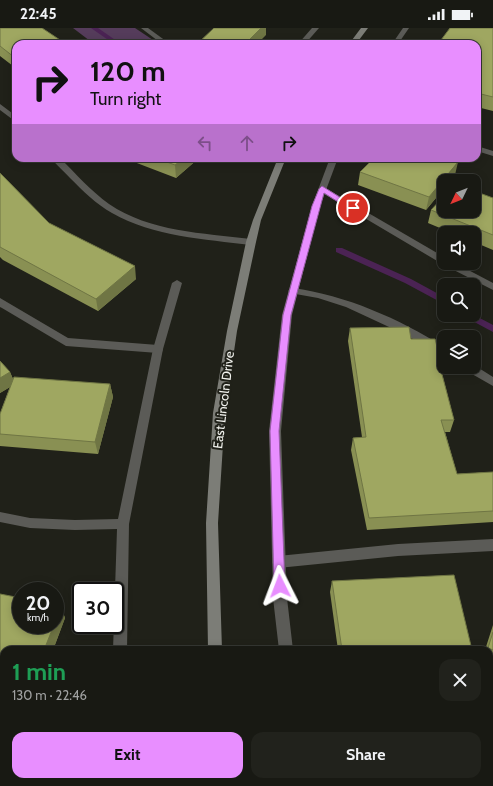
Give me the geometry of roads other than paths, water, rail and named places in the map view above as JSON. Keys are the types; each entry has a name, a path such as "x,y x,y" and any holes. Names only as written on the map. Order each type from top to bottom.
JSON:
{"main road":[{"path":"355,40 364,28"},
{"name":"East Lincoln Drive","path":"214,646 212,523 219,413 232,331 251,242 257,220 280,162"}],"street":[{"path":"146,28 162,40"},
{"path":"305,40 316,28"},
{"path":"398,40 406,28"},
{"path":"0,106 12,116"},
{"path":"481,150 493,154"},
{"path":"59,162 95,196 114,210 137,220 177,232 251,242"},
{"path":"286,646 280,598 278,562 275,431 287,315 316,206 332,162"},
{"path":"322,189 437,257"},
{"path":"461,270 493,287"},
{"path":"120,646 123,524 158,348 177,283"},
{"path":"293,292 317,294 340,300 421,338 437,348"},
{"path":"0,301 5,306 66,342 158,348"},
{"path":"480,374 493,382"},
{"path":"0,517 30,523 123,524"},
{"path":"278,562 398,550 493,545"}],"waterway":[{"path":"94,28 112,40"},
{"path":"339,250 408,281 437,297"},
{"path":"480,322 493,329"}]}
